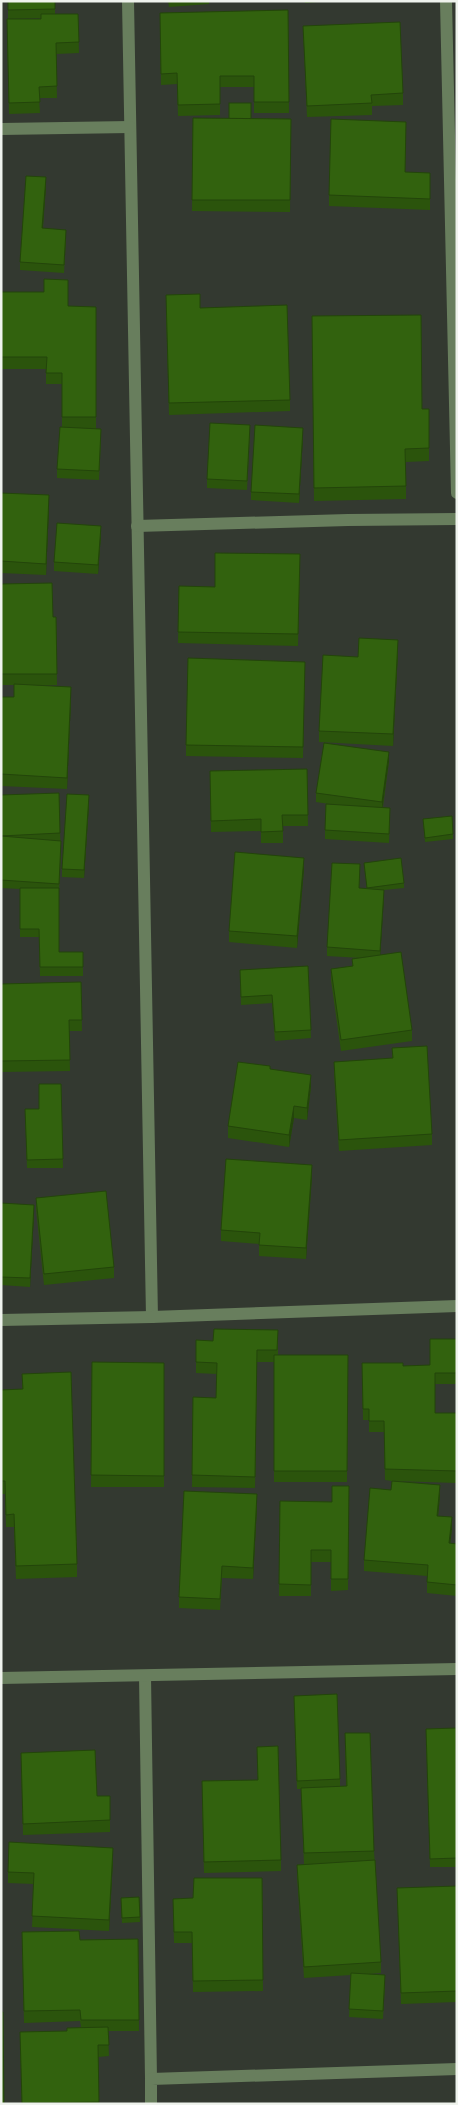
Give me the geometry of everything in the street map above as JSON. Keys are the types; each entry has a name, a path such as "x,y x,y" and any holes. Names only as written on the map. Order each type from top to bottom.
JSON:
{"street":[{"path":"128,1 152,1317"},
{"path":"446,1 453,135 457,493"},
{"path":"1,129 130,127"},
{"path":"137,526 457,519"},
{"path":"1,1320 152,1317 457,1306"},
{"path":"1,1678 457,1670"},
{"path":"144,1676 150,2104"},
{"path":"150,2079 457,2069"}],"building":[{"path":"8,1 55,1 55,9 8,10"},
{"path":"288,10 289,102 254,102 254,76 220,76 220,104 178,105 177,73 161,74 160,13"},
{"path":"41,14 78,14 79,42 56,43 57,86 39,87 40,102 9,103 7,19 41,19"},
{"path":"400,22 403,93 371,95 372,103 307,106 303,26"},
{"path":"229,103 251,103 251,119 229,119"},
{"path":"193,118 291,119 290,200 192,200"},
{"path":"331,119 406,122 405,172 430,173 430,199 329,195"},
{"path":"26,176 46,177 42,228 66,230 64,265 20,262"},
{"path":"44,279 68,280 68,306 96,307 96,417 62,417 62,373 46,373 47,357 1,357 1,292 44,292"},
{"path":"200,294 200,308 287,305 290,400 169,403 166,295"},
{"path":"421,315 422,409 429,409 429,448 405,449 406,486 314,488 312,316"},
{"path":"210,423 250,425 247,481 207,479"},
{"path":"255,425 303,428 299,494 251,492"},
{"path":"60,427 101,429 99,471 57,469"},
{"path":"1,493 49,495 46,564 1,561"},
{"path":"57,523 101,526 98,565 54,562"},
{"path":"215,553 300,554 298,634 178,632 179,586 215,587"},
{"path":"52,583 53,617 56,617 57,674 1,674 1,584"},
{"path":"359,638 398,640 393,734 319,731 323,655 358,657"},
{"path":"188,658 305,662 303,747 186,745"},
{"path":"14,684 71,687 67,778 1,774 1,697 14,697"},
{"path":"324,743 389,752 382,802 316,793"},
{"path":"307,769 308,815 282,815 283,831 261,832 261,819 211,821 210,771"},
{"path":"59,793 60,833 1,836 1,795"},
{"path":"67,794 89,795 84,870 62,869"},
{"path":"326,804 390,808 389,834 325,830"},
{"path":"452,816 453,834 425,838 423,819"},
{"path":"1,836 61,841 59,884 1,880"},
{"path":"235,852 304,858 297,936 229,931"},
{"path":"401,858 404,883 367,888 364,863"},
{"path":"332,863 360,864 359,888 384,890 380,951 327,947"},
{"path":"20,888 59,888 59,952 83,952 83,967 40,967 39,929 20,929"},
{"path":"401,952 412,1030 341,1040 331,969 353,966 352,959"},
{"path":"308,966 311,1030 275,1032 272,995 241,997 240,970"},
{"path":"81,982 82,1020 69,1020 70,1060 1,1061 1,984"},
{"path":"427,1046 432,1134 339,1140 334,1062 393,1058 392,1048"},
{"path":"238,1062 270,1066 270,1069 311,1075 307,1108 294,1106 289,1135 228,1126"},
{"path":"39,1084 61,1084 63,1159 27,1160 25,1109 39,1109"},
{"path":"226,1159 312,1165 306,1248 259,1245 260,1233 221,1230"},
{"path":"106,1191 114,1267 44,1274 36,1198"},
{"path":"1,1203 34,1205 30,1278 1,1277"},
{"path":"214,1329 278,1330 277,1350 257,1350 255,1477 192,1475 193,1397 216,1398 217,1363 196,1362 196,1340 213,1341"},
{"path":"430,1339 457,1339 457,1373 435,1373 435,1413 457,1413 457,1471 385,1469 384,1421 369,1421 369,1409 363,1409 362,1363 403,1363 403,1366 430,1365"},
{"path":"274,1355 348,1355 347,1471 274,1471"},
{"path":"92,1362 164,1363 164,1476 91,1475"},
{"path":"71,1372 77,1564 16,1566 14,1514 6,1515 5,1481 1,1481 1,1390 23,1389 22,1374"},
{"path":"392,1481 440,1485 437,1516 452,1517 449,1543 457,1544 457,1585 427,1582 428,1565 364,1560 370,1488 391,1490"},
{"path":"332,1486 349,1486 348,1579 331,1579 331,1550 311,1550 311,1585 279,1584 280,1501 332,1502"},
{"path":"184,1491 257,1494 253,1568 222,1566 220,1599 179,1597"},
{"path":"337,1694 340,1779 297,1781 294,1696"},
{"path":"456,1728 457,1858 430,1859 426,1729"},
{"path":"345,1733 370,1733 374,1851 304,1853 301,1788 347,1786"},
{"path":"278,1746 281,1860 204,1862 202,1781 258,1780 257,1747"},
{"path":"95,1750 97,1796 110,1796 110,1820 23,1824 21,1753"},
{"path":"9,1842 113,1848 109,1920 32,1916 34,1873 8,1872"},
{"path":"375,1860 381,1962 304,1967 297,1865"},
{"path":"194,1878 262,1878 263,1980 193,1981 192,1932 174,1932 173,1899 193,1898"},
{"path":"457,1886 457,1991 401,1993 397,1888"},
{"path":"139,1897 140,1917 122,1918 121,1898"},
{"path":"79,1931 80,1940 138,1939 139,2020 81,2020 80,2010 24,2011 22,1932"},
{"path":"351,1973 385,1975 383,2011 349,2009"},
{"path":"1,2012 3,2012 4,2104 1,2104"},
{"path":"108,2027 109,2045 98,2045 99,2102 22,2103 20,2032 67,2031 67,2028"}]}
